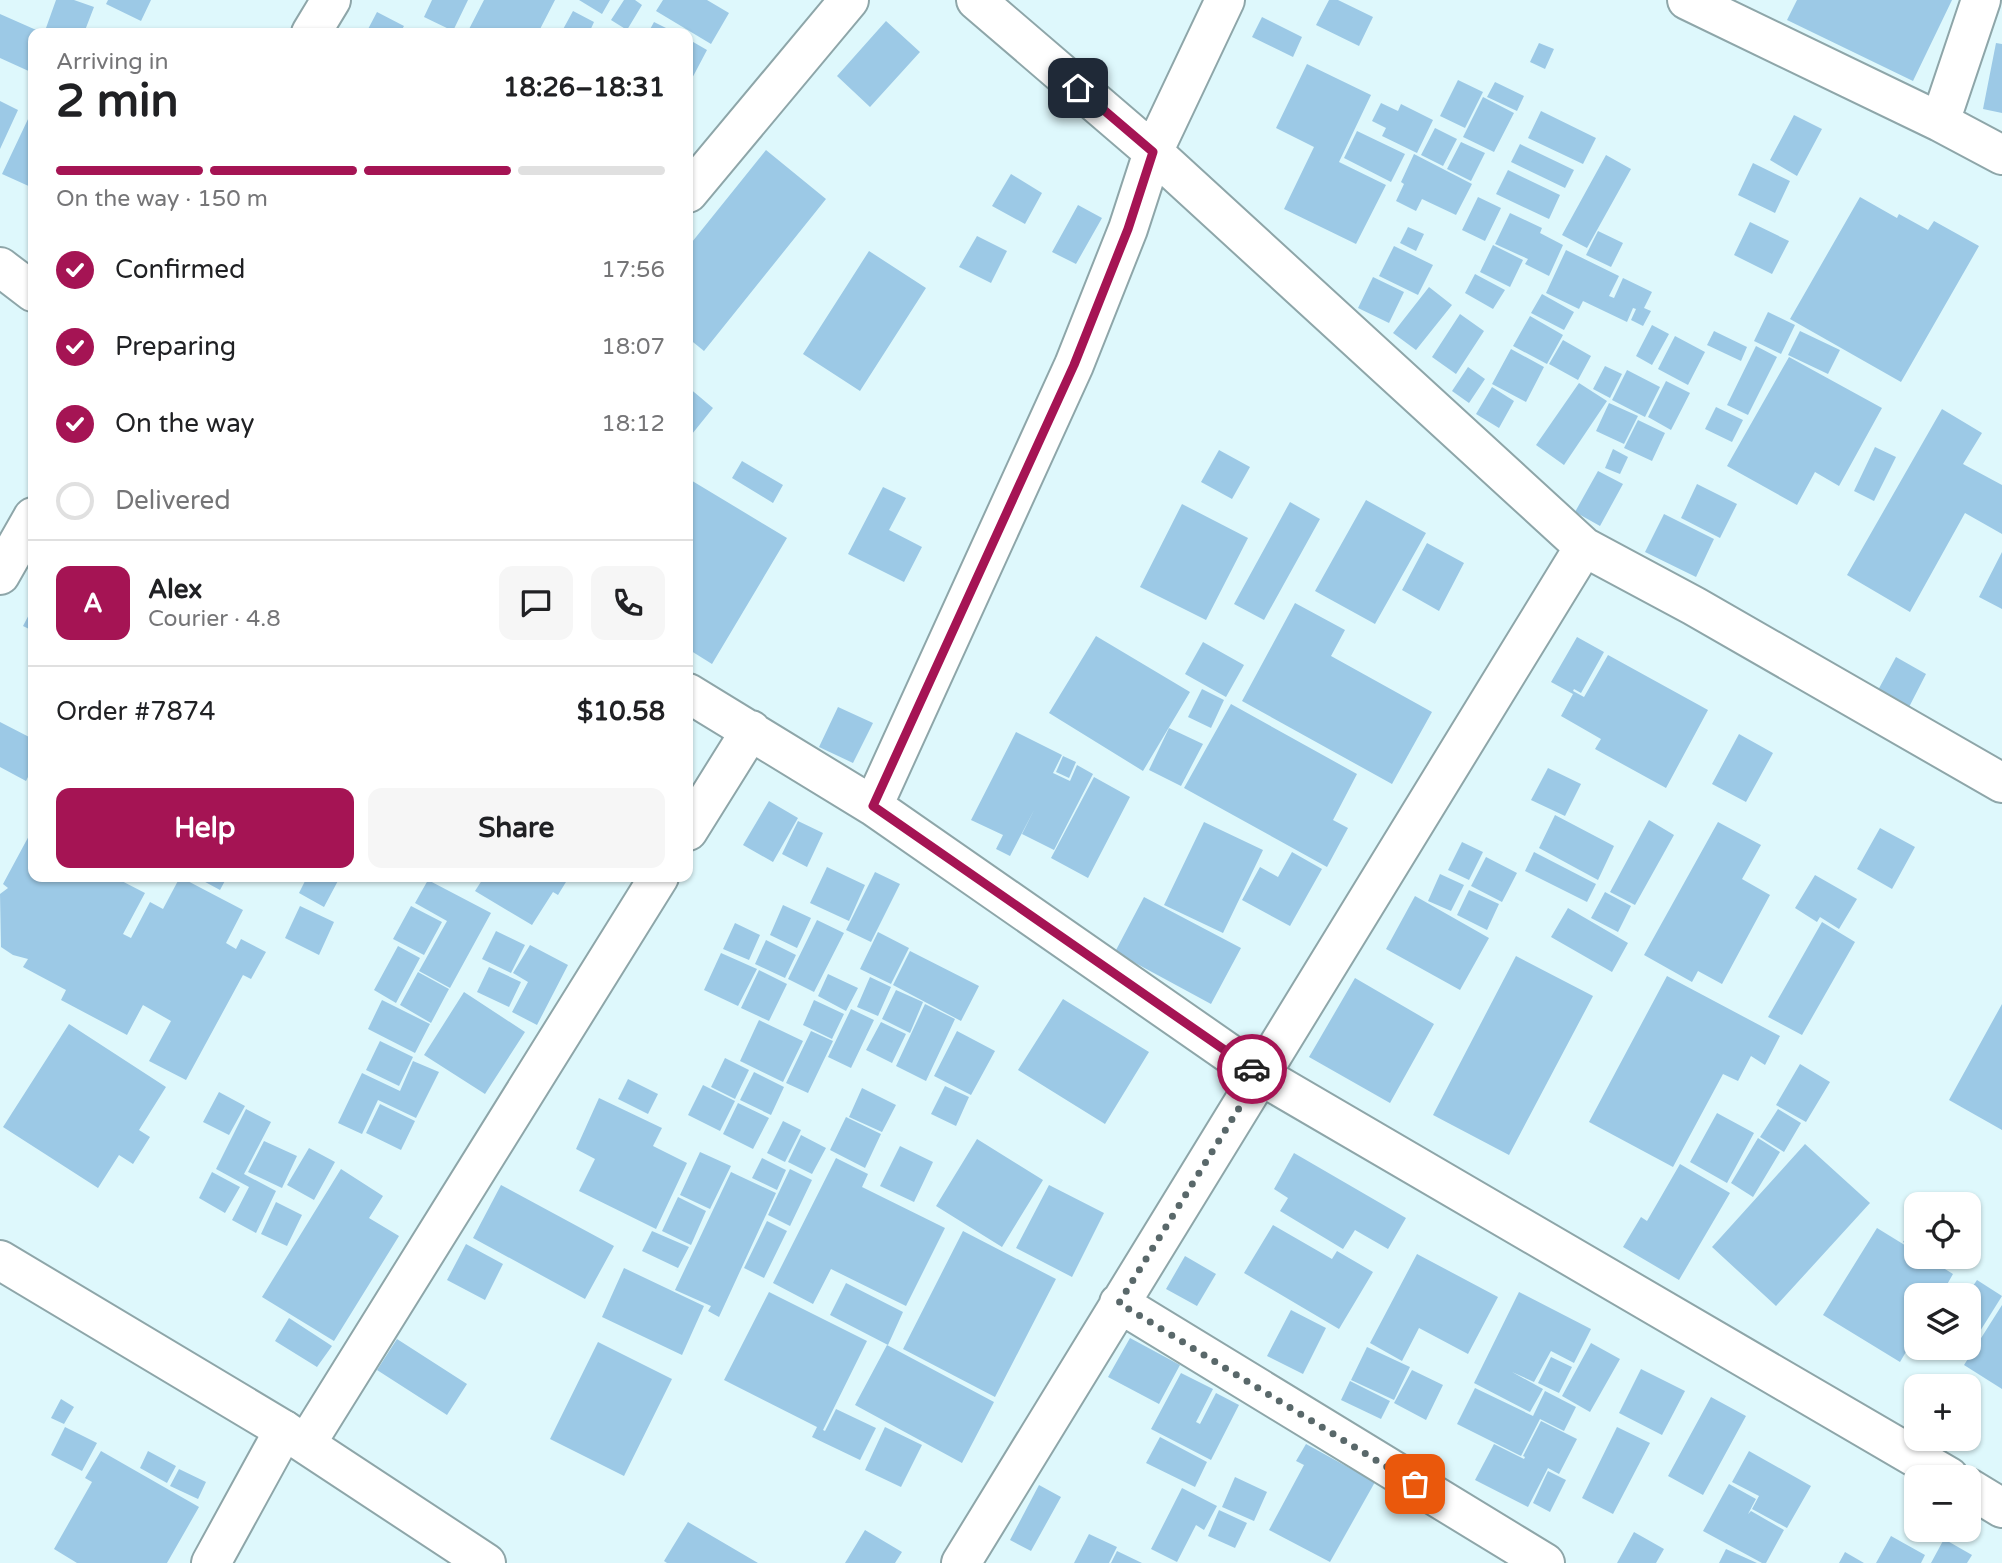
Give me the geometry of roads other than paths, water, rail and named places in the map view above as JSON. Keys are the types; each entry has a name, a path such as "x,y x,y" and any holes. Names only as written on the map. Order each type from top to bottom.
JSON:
{"street":[{"path":"315,28 331,0"},
{"path":"693,187 849,0"},
{"path":"976,0 1153,152 1584,547 1694,606 2002,783"},
{"path":"873,806 1074,365 1128,229 1153,152 1225,0"},
{"path":"1686,0 1940,122 2002,155"},
{"path":"1940,122 1981,0"},
{"path":"0,267 28,288"},
{"path":"0,575 28,526"},
{"path":"961,1563 1584,547"},
{"path":"693,696 873,806 1260,1074 1928,1465"},
{"path":"693,823 751,730"},
{"path":"211,1563 656,882"},
{"path":"3,1270 295,1437 486,1563"},
{"path":"1119,1303 1545,1563"},
{"path":"1981,1495 2002,1508"}]}
